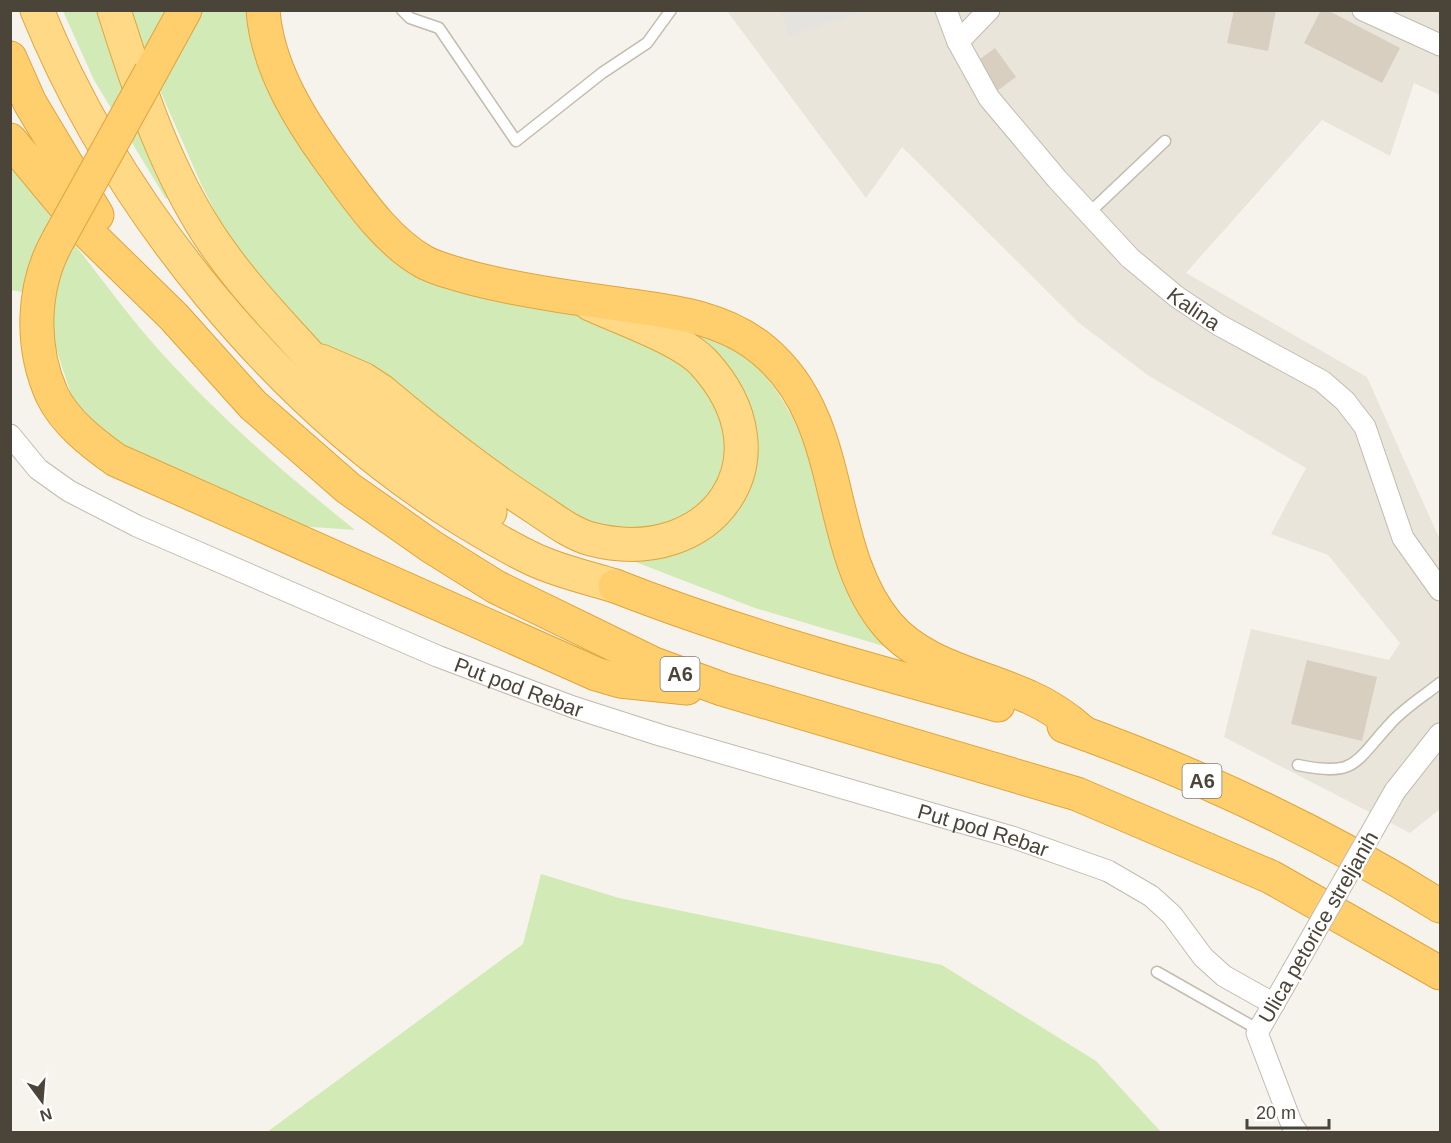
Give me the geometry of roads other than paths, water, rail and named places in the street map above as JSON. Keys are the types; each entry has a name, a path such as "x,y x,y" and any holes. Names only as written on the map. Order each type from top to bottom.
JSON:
{"highway":[{"path":"37,10 80,102 125,178 165,237 234,322 317,410 381,464 496,540 557,569 615,586"},
{"path":"114,10 132,68 170,161 202,224 244,284 336,386 454,487 502,521 615,586"},
{"path":"185,10 47,261 38,298 38,335 43,367 53,396 63,411 92,444 116,460 596,674 649,685 722,690"},
{"path":"263,10 269,44 293,104 328,158 395,240 423,261 460,275 498,285 705,320 739,333 779,363 808,405 817,427 854,560 870,596 886,623 933,659 1029,696 1066,718 1084,733"},
{"path":"10,58 30,103 86,199 174,317"},
{"path":"10,140 84,228 174,317"},
{"path":"309,356 363,379 380,390 493,480 574,532 590,539 629,543 674,537 697,526 726,502 737,482 741,461 738,426 721,386 701,360 686,348 578,299"},
{"name":"A6","path":"174,317 253,405 348,488 432,547 496,587 654,664 722,690 1077,794 1271,877 1440,973"},
{"name":"A6","path":"615,586 673,609 766,640 1028,713 1167,765 1318,834 1440,906"}],"street":[{"name":"Kalina","path":"946,10 958,42 989,98 1130,258 1177,297 1219,325 1322,381 1345,401 1365,427 1403,538 1440,590"},
{"path":"958,42 989,10"},
{"path":"1363,10 1440,45"},
{"name":"Put pod Rebar","path":"10,435 38,469 69,491 138,526 437,656 573,707 660,735 1066,856 1108,871 1151,896 1172,915 1203,957 1224,976 1274,1004"},
{"name":"Ulica petorice streljanih","path":"1297,1132 1292,1125 1257,1033 1395,791 1440,735"}],"lane":[{"path":"402,10 410,18 439,28 516,141 602,72 647,43 671,10"},
{"path":"1089,213 1165,141"},
{"path":"1298,765 1334,771 1353,765 1391,723 1440,683"},
{"path":"1157,972 1259,1030"}]}
